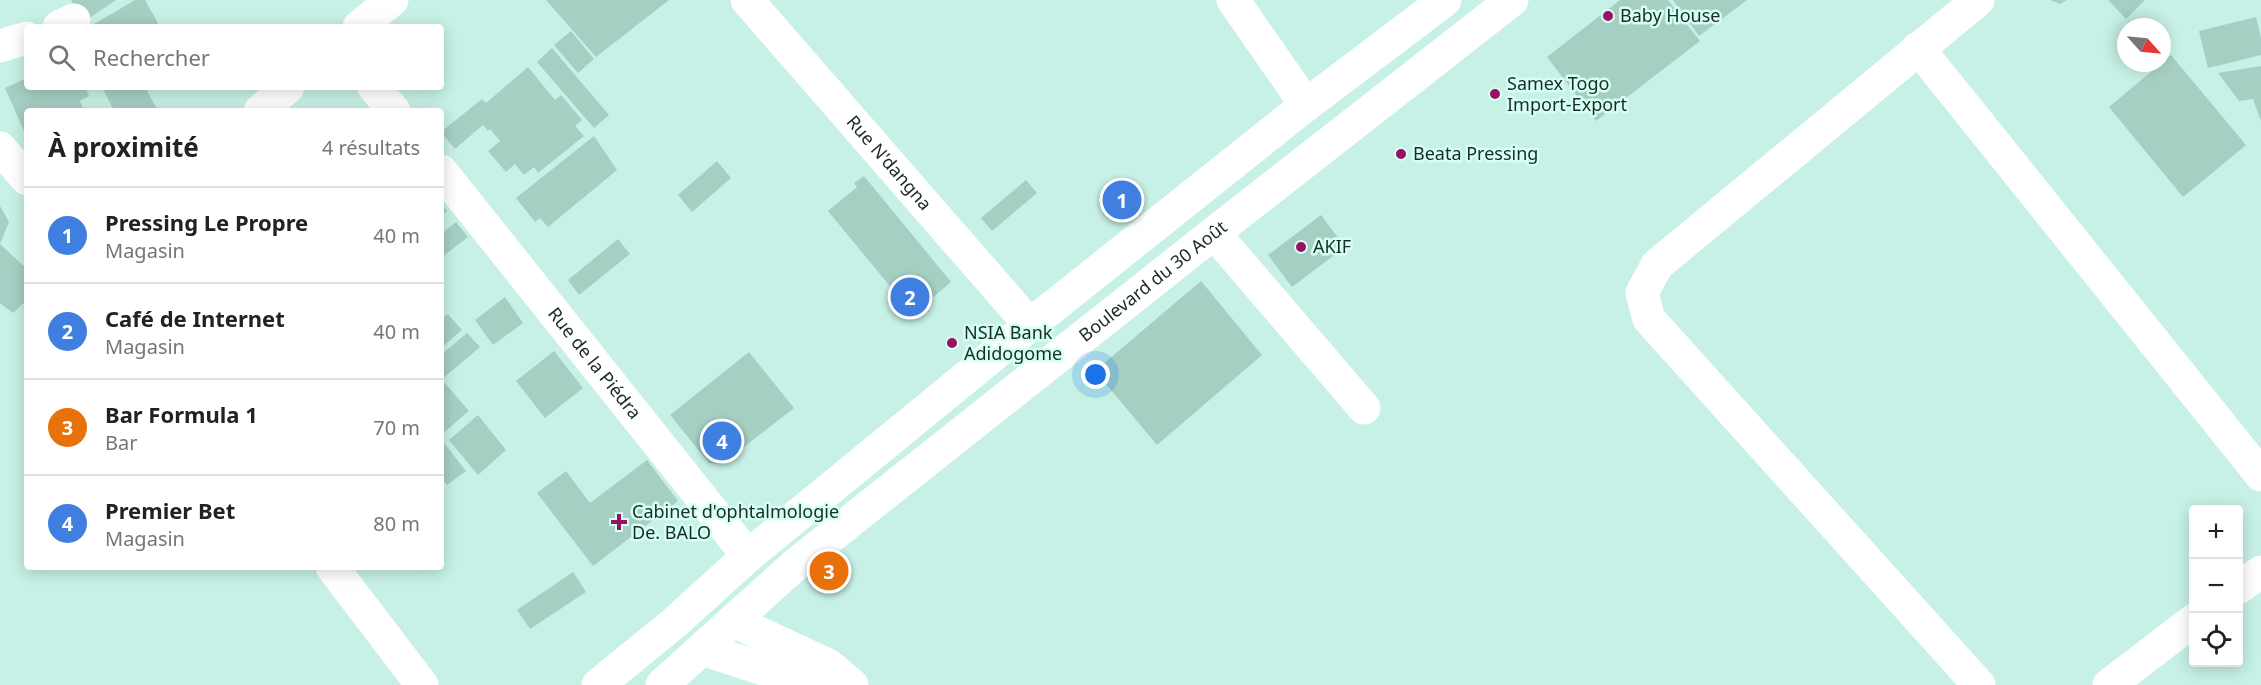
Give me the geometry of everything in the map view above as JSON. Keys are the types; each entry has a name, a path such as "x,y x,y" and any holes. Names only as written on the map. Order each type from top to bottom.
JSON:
{"main road":[{"path":"363,24 392,0"},
{"name":"Rue N'dangna","path":"747,0 1030,326"},
{"path":"1233,0 1306,105"},
{"path":"598,685 673,624 748,556 1030,326 1306,105 1444,0"},
{"name":"Boulevard du 30 Août","path":"662,685 795,565 1512,0"},
{"path":"1978,0 1657,265 1642,293 1649,318 1979,685"},
{"path":"0,46 24,39"},
{"path":"1918,48 2261,475"},
{"path":"264,108 284,90"},
{"path":"376,90 392,108"},
{"path":"0,148 24,176"},
{"name":"Rue de la Piédra","path":"444,175 748,556"},
{"path":"1214,233 1364,408"},
{"path":"334,570 422,685"},
{"path":"2243,585 2261,572"},
{"path":"707,593 733,621 828,665 852,685"},
{"path":"2109,685 2189,623"},
{"path":"673,624 702,649 793,682"}],"building":[{"path":"71,0 116,0 85,21"},
{"path":"135,0 145,0 158,23 156,24 94,24"},
{"path":"546,0 669,0 596,57"},
{"path":"1620,0 1668,0 1700,41 1596,121 1547,57"},
{"path":"1673,0 1747,0 1699,36"},
{"path":"2050,0 2067,0 2060,4"},
{"path":"2108,0 2145,0 2127,18"},
{"path":"2256,17 2261,38 2261,55 2208,68 2199,31"},
{"path":"571,31 594,59 578,73 554,45"},
{"path":"552,48 609,115 594,128 537,62"},
{"path":"2171,55 2246,145 2183,197 2109,107 2151,72 2171,72"},
{"path":"2261,66 2261,121 2253,99 2239,101 2218,73"},
{"path":"528,67 555,100 561,95 582,120 575,126 584,136 538,173 534,167 524,175 515,164 506,172 488,151 500,141 490,129 488,131 483,125 455,149 444,136 444,130 482,99 486,103"},
{"path":"24,79 24,90 86,90 89,96 80,101 83,108 24,108 24,131 5,88"},
{"path":"104,90 147,90 156,108 112,108"},
{"path":"594,136 617,170 548,227 540,218 535,222 516,198"},
{"path":"717,161 731,178 692,212 678,195"},
{"path":"864,176 951,282 913,314 828,211 857,187 854,183"},
{"path":"1026,180 1037,193 992,231 981,218"},
{"path":"0,206 9,222 0,244"},
{"path":"1321,215 1345,247 1292,287 1268,255"},
{"path":"456,222 468,237 444,256 444,232"},
{"path":"618,239 630,254 579,295 568,280"},
{"path":"0,244 24,266 24,303 13,313 0,303"},
{"path":"1201,281 1262,355 1157,445 1095,371"},
{"path":"505,297 523,323 493,345 475,320"},
{"path":"448,314 462,330 444,345 444,317"},
{"path":"467,333 480,347 444,377 444,352"},
{"path":"554,351 583,388 545,418 516,381"},
{"path":"749,352 794,408 722,464 709,463 670,415"},
{"path":"444,382 469,411 444,432"},
{"path":"478,415 506,450 478,475 449,440"},
{"path":"444,443 466,471 447,485 444,482"},
{"path":"647,460 678,501 593,566 537,493 566,471 590,503"},
{"path":"573,572 586,592 530,629 517,610"}],"place":[{"name":"Baby House","path":"1608,16"},
{"name":"Samex Togo Import-Export","path":"1495,94"},
{"name":"Beata Pressing","path":"1401,154"},
{"name":"Pressing Le Propre","path":"1122,200"},
{"name":"AKIF","path":"1301,247"},
{"name":"Café de Internet","path":"910,297"},
{"name":"NSIA Bank Adidogome","path":"952,343"},
{"name":"Premier Bet","path":"722,441"},
{"name":"Cabinet d'ophtalmologie De. BALO","path":"619,522"},
{"name":"Bar Formula 1","path":"829,571"}]}
